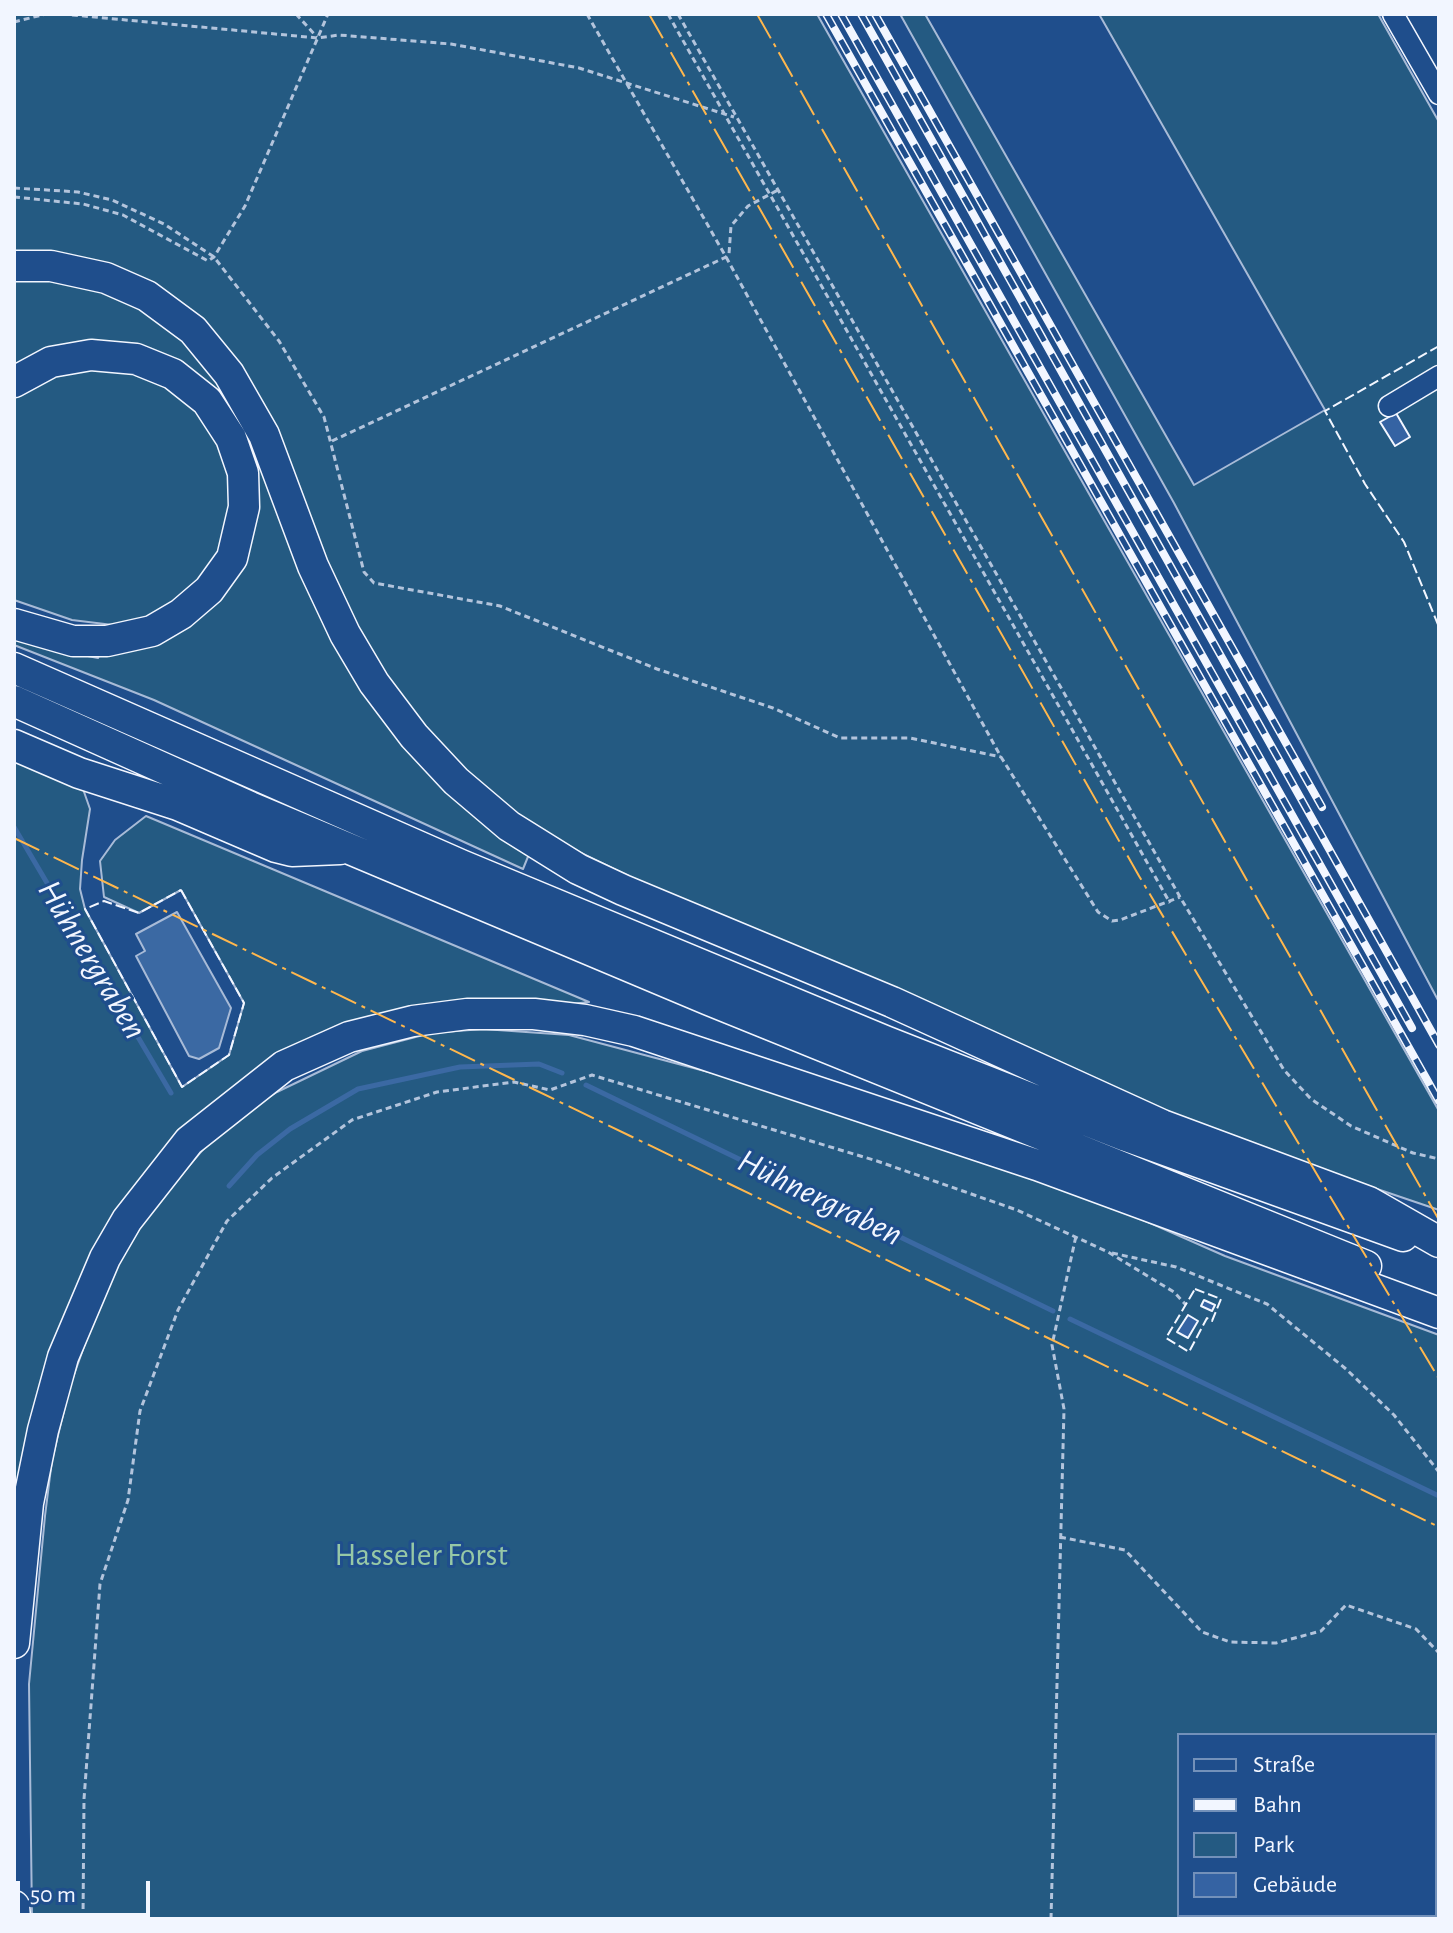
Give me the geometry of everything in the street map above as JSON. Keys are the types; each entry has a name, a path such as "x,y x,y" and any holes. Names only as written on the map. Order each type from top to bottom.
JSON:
{"highway":[{"path":"14,266 51,266 106,278 147,296 193,330 229,374 264,435 313,566 345,634 374,683 414,736 456,781 509,826 578,869 623,890 892,1002 1162,1125 1369,1202 1439,1242"},
{"path":"14,382 51,362 91,355 136,359 173,374 207,401 231,438 243,473 244,507 232,558 209,590 181,614 152,631 107,641 73,641 14,624"},
{"path":"14,668 447,859 858,1030 1126,1136 1439,1248"},
{"path":"14,701 348,848 1000,1121 1439,1293"},
{"path":"14,745 79,773 178,805 276,847 292,851 348,848"},
{"path":"14,1643 28,1503 43,1430 63,1357 105,1258 127,1220 189,1141 284,1066 349,1037 413,1021 467,1014 534,1014 585,1020 634,1031 1037,1165 1439,1313"},
{"path":"14,1906 15,1919"}],"street":[{"path":"1393,14 1439,94"},
{"path":"1389,406 1439,376"}],"path":[{"path":"14,22 46,14"},
{"path":"62,14 318,38 339,35 451,44 579,68 726,117 736,117"},
{"path":"296,14 318,38"},
{"path":"14,197 83,204 123,215 208,261 214,257 245,206 328,14"},
{"path":"587,14 726,257 1001,757 1103,917 1120,920 1180,897"},
{"path":"668,14 1170,903"},
{"path":"678,14 1180,897 1284,1070 1311,1099 1351,1126 1413,1153 1439,1159"},
{"path":"14,188 78,192 112,200 164,224 214,257 279,341 308,386 331,442 364,572 374,583 500,606 657,669 773,708 840,738 910,738 1001,757"},
{"path":"331,442 726,257 729,254 731,226 748,206 778,190"},
{"path":"83,1919 84,1799 100,1584 128,1500 140,1411 178,1310 227,1221 272,1178 352,1120 437,1092 514,1082 550,1090 592,1075 877,1161 1005,1206 1108,1252 1174,1292 1186,1305"},
{"path":"1051,1919 1058,1537 1064,1409 1052,1345 1076,1236"},
{"path":"1108,1252 1176,1267 1267,1304 1346,1369 1394,1415 1439,1472"},
{"path":"1058,1537 1125,1550 1202,1632 1230,1642 1276,1643 1321,1631 1346,1605 1416,1629 1439,1653"}],"green space":[{"path":"14,14 817,14 1439,1111 1439,1210 1268,1152 1092,1083 651,887 538,832 523,869 154,700 14,645 14,636 36,646 98,658 113,625 72,620 14,600"},
{"path":"900,14 925,14 1194,485 1325,410 1099,14 1378,14 1439,122 1439,1002 1174,503"},
{"path":"14,757 83,789 90,809 80,889 85,909 182,1087 229,1055 244,1003 181,890 139,913 104,897 100,861 115,840 146,816 589,1002 339,1032 134,1194 14,1544"},
{"name":"Hasseler Forst","path":"483,1029 569,1035 765,1087 1107,1204 1225,1256 1439,1335 1439,1919 32,1919 29,1684 45,1516 52,1460 70,1386 107,1282 149,1213 222,1127 277,1092 362,1051 431,1033"}],"shaded area":[{"path":"177,912 231,1008 219,1048 199,1059 189,1056 136,956 145,951 136,934"}],"building":[{"path":"1396,413 1410,437 1395,446 1380,422"},
{"path":"1204,1300 1215,1305 1212,1311 1201,1306"},
{"path":"1188,1315 1198,1321 1188,1338 1177,1332"}],"waterway":[{"name":"Hühnergraben","path":"14,827 171,1093"},
{"name":"Hühnergraben","path":"229,1186 257,1155 290,1129 358,1089 460,1067 539,1064 562,1073"},
{"name":"Hühnergraben","path":"586,1085 1053,1311"},
{"name":"Hühnergraben","path":"1070,1319 1439,1496"}],"railway":[{"path":"826,14 1439,1101"},
{"path":"841,14 1412,1028"},
{"path":"861,14 1439,1045"},
{"path":"875,14 1322,807"}],"fence":[{"path":"1439,346 1325,411 1365,484 1404,542 1439,627"},
{"path":"181,890 244,1003 229,1055 182,1087 85,909 104,901 139,913 181,890"},
{"path":"1195,1289 1221,1299 1212,1321 1207,1318 1189,1352 1166,1338 1195,1289"}],"power":[{"path":"649,14 1139,876 1439,1379"},
{"path":"757,14 1439,1220"},
{"path":"14,838 1439,1527"}]}
